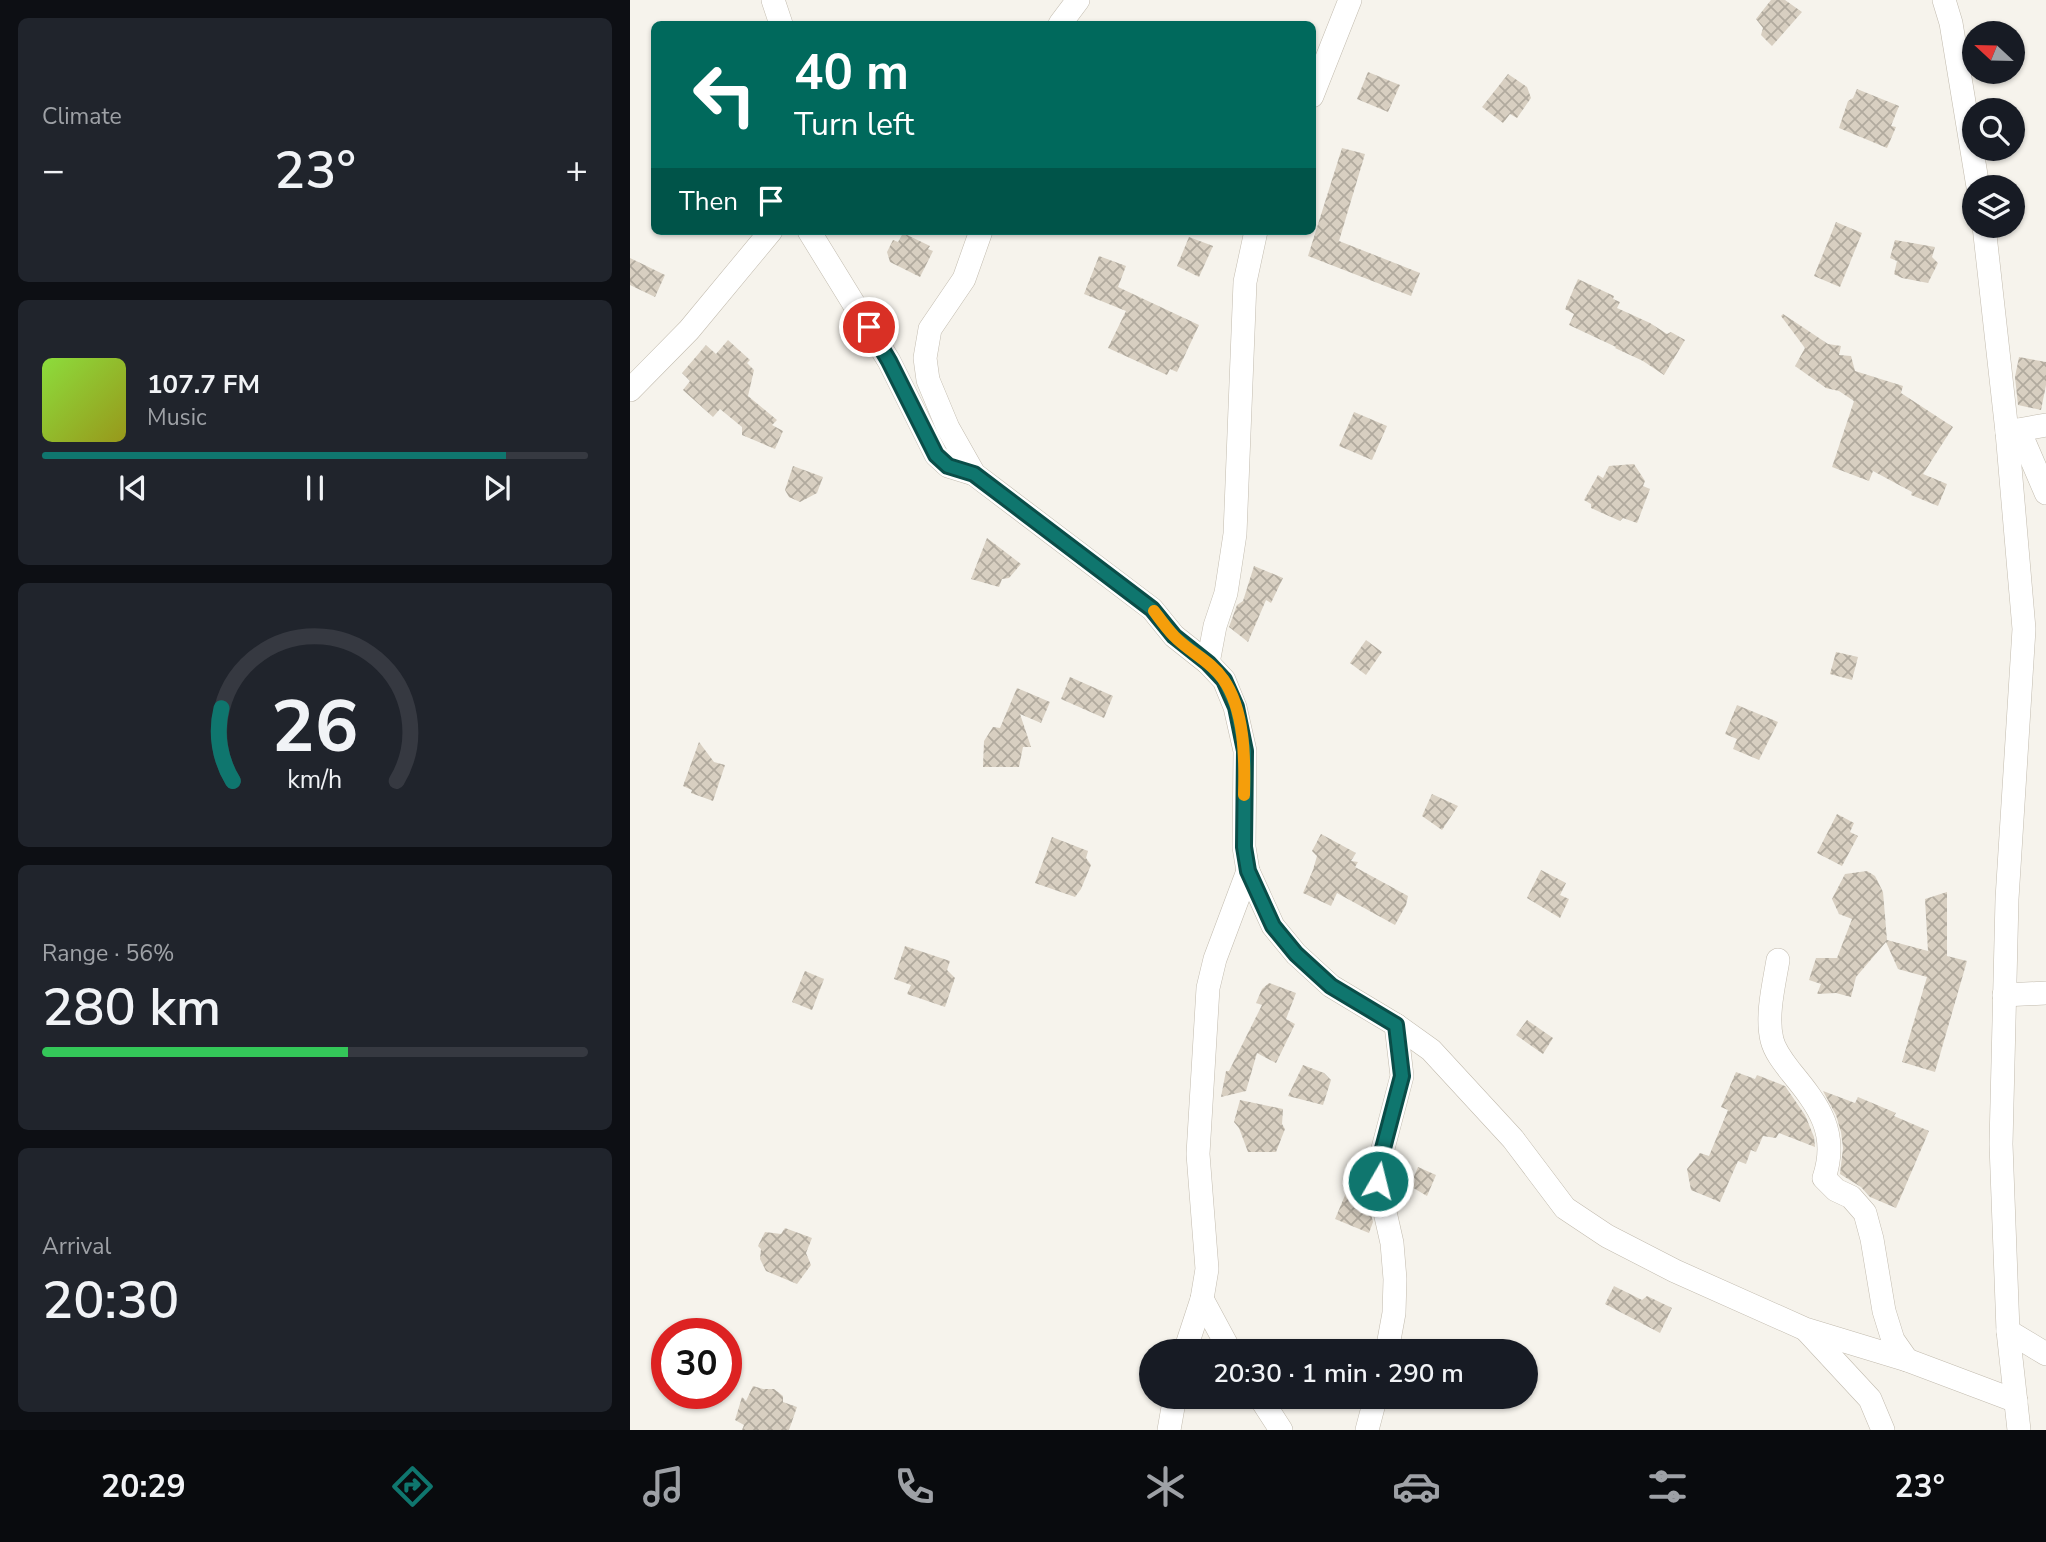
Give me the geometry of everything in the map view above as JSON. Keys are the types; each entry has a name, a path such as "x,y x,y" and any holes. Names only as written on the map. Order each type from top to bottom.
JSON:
{"street":[{"path":"773,0 780,21"},
{"path":"1062,21 1079,0"},
{"path":"1316,86 1350,0"},
{"path":"1944,0 1951,23 1976,175"},
{"path":"630,390 689,330 768,235"},
{"path":"811,235 889,361 936,455 948,466 974,474 1152,609 1174,636 1208,663 1224,680 1232,698 1245,751 1244,847 1248,871 1273,926 1296,954 1331,986 1396,1025 1431,1050 1513,1139 1565,1208 1607,1236 1805,1329 1906,1360 2016,1401"},
{"path":"974,474 948,428 928,380 925,358 930,329 964,279 980,235"},
{"path":"1208,663 1215,626 1226,593 1235,534 1245,282 1255,235"},
{"path":"1986,238 2013,431 2024,629 2007,899 2001,1144 2008,1331 2019,1430"},
{"path":"2013,431 2046,425"},
{"path":"2013,431 2046,493"},
{"path":"1189,1339 1202,1298 1207,1269 1198,1154 1205,1018 1215,959 1248,871"},
{"path":"1778,960 1771,1021 1772,1041 1782,1060 1816,1103 1827,1123 1829,1164 1824,1178 1836,1190 1851,1197 1865,1213 1884,1311 1893,1340 1906,1360"},
{"path":"2004,995 2046,993"},
{"path":"1389,1339 1394,1314 1395,1279 1392,1243 1378,1181 1381,1156 1402,1076 1396,1025"},
{"path":"1202,1298 1224,1339"},
{"path":"1805,1329 1870,1399 1883,1430"},
{"path":"2008,1331 2046,1354"},
{"path":"1169,1430 1173,1409"},
{"path":"1267,1409 1281,1430"},
{"path":"1367,1430 1373,1409"}],"building":[{"path":"1771,0 1785,0 1802,12 1772,46 1761,35 1763,28 1756,19"},
{"path":"1368,72 1400,85 1388,112 1357,99"},
{"path":"1508,74 1527,87 1531,98 1517,118 1510,114 1503,123 1482,107"},
{"path":"1857,89 1899,106 1891,126 1896,127 1887,148 1839,128 1848,101 1853,98"},
{"path":"1342,148 1365,154 1339,241 1420,273 1411,296 1308,256"},
{"path":"1836,222 1862,233 1840,287 1814,276"},
{"path":"902,235 907,235 930,246 928,249 933,251 920,277 890,262 887,252 893,240 898,242"},
{"path":"1189,237 1213,246 1199,277 1177,266"},
{"path":"1895,240 1935,247 1932,257 1938,263 1928,283 1894,274 1897,261 1890,258"},
{"path":"1099,256 1126,266 1118,287 1199,325 1177,372 1170,369 1167,375 1108,348 1126,311 1084,294"},
{"path":"630,258 665,275 655,297 630,285"},
{"path":"1578,279 1614,296 1613,299 1620,302 1617,308 1667,334 1671,332 1685,340 1664,375 1643,361 1569,325 1574,314 1565,309"},
{"path":"1783,314 1828,344 1841,346 1839,355 1851,356 1855,371 1903,386 1901,393 1953,427 1923,474 1947,484 1938,506 1911,495 1912,492 1873,471 1869,481 1832,467 1854,401 1839,391 1826,388 1795,366 1805,348 1781,316"},
{"path":"728,340 750,360 747,363 754,370 748,396 777,420 772,425 783,431 775,449 742,435 742,427 720,409 713,417 683,390 690,381 682,373 706,345 716,354"},
{"path":"2019,357 2046,362 2046,385 2041,410 2018,405 2015,377"},
{"path":"1354,412 1387,426 1372,460 1339,446"},
{"path":"1634,464 1645,481 1643,486 1650,489 1637,523 1623,518 1620,521 1591,508 1591,504 1584,500 1598,475 1603,478 1609,466"},
{"path":"793,466 823,477 817,493 800,502 789,497 785,490"},
{"path":"987,538 1021,564 1009,578 1002,579 999,587 971,579"},
{"path":"1254,566 1283,578 1271,603 1266,600 1248,642 1229,627 1237,605 1243,601"},
{"path":"1366,640 1382,652 1366,675 1350,663"},
{"path":"1836,652 1858,657 1852,680 1830,674"},
{"path":"1070,677 1113,696 1104,718 1061,699"},
{"path":"1017,688 1050,702 1041,723 1020,714 1031,747 1023,747 1019,767 983,767 984,741 993,727 1000,728"},
{"path":"1737,705 1778,722 1759,760 1733,749 1737,739 1725,734"},
{"path":"699,742 714,762 725,765 713,801 691,793 692,790 683,786"},
{"path":"1432,794 1458,806 1442,830 1422,816"},
{"path":"1837,814 1854,823 1850,832 1858,836 1842,866 1817,853"},
{"path":"1321,834 1356,853 1351,861 1358,862 1355,867 1408,896 1395,925 1337,893 1331,906 1303,893 1317,856 1312,851"},
{"path":"1052,837 1088,851 1086,858 1091,865 1075,897 1035,883"},
{"path":"1541,870 1566,883 1560,895 1569,899 1560,918 1527,898"},
{"path":"1867,871 1875,876 1883,892 1887,940 1928,951 1925,899 1947,892 1947,956 1967,961 1935,1072 1902,1062 1927,977 1898,969 1886,942 1856,977 1851,997 1836,993 1817,994 1821,984 1809,980 1816,958 1837,958 1852,919 1839,914 1832,899 1845,874"},
{"path":"905,946 950,961 947,970 955,978 945,1007 907,994 911,985 894,979"},
{"path":"805,971 824,979 812,1010 792,1002"},
{"path":"1269,983 1296,993 1286,1019 1295,1024 1276,1063 1257,1053 1246,1091 1221,1097 1226,1071 1229,1071 1262,1005 1256,1003 1262,989"},
{"path":"1527,1020 1553,1038 1543,1054 1516,1035"},
{"path":"1303,1065 1324,1073 1331,1080 1323,1105 1288,1096"},
{"path":"1736,1072 1755,1079 1757,1075 1785,1086 1805,1115 1815,1147 1779,1133 1776,1138 1763,1136 1756,1152 1751,1150 1746,1164 1738,1161 1720,1202 1691,1190 1687,1169 1700,1153 1709,1156 1728,1110 1721,1107"},
{"path":"1823,1091 1855,1103 1858,1097 1929,1131 1896,1208 1870,1197 1861,1187 1840,1174 1843,1148 1841,1132 1836,1115"},
{"path":"1240,1100 1283,1109 1282,1124 1285,1129 1276,1152 1248,1152 1234,1122"},
{"path":"1418,1167 1436,1175 1427,1196 1410,1186"},
{"path":"1346,1193 1368,1202 1373,1222 1369,1233 1335,1219"},
{"path":"785,1228 812,1238 806,1253 811,1265 797,1284 766,1271 760,1259 761,1249 758,1246 765,1232 781,1234"},
{"path":"1614,1286 1642,1300 1647,1296 1672,1308 1660,1333 1605,1304"},
{"path":"753,1386 774,1389 783,1396 783,1402 797,1407 789,1430 742,1430 744,1425 735,1420 738,1409 742,1409 742,1397 746,1401"}],"slow traffic":[{"path":"1154,611 1174,636 1208,663 1224,680 1236,707 1245,751 1244,795"}],"route":[{"path":"869,327 936,455 948,466 974,474 1110,576 1152,609 1174,636 1208,663 1224,680 1236,707 1245,751 1243,819 1248,871 1273,926 1296,954 1331,986 1396,1025 1402,1076 1381,1156 1378,1181"}]}
